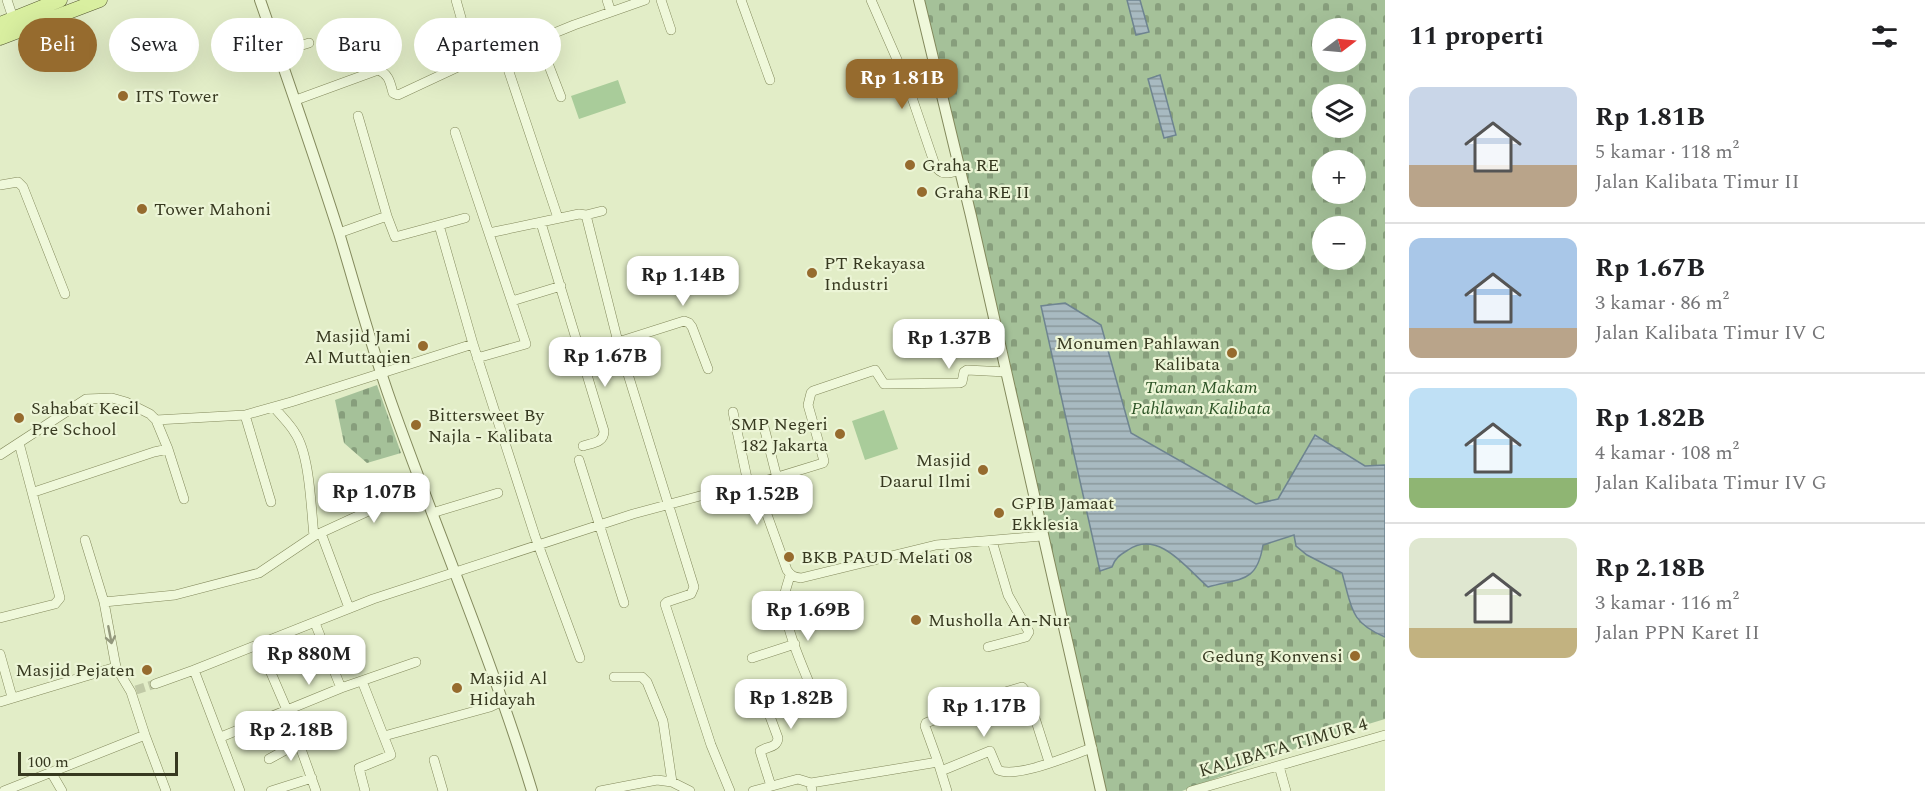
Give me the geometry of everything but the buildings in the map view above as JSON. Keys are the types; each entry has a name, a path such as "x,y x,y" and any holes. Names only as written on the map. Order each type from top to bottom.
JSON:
{"main road":[{"path":"8,12 60,0"},
{"path":"0,38 100,0"}],"street":[{"path":"260,0 267,18"},
{"path":"456,0 461,18"},
{"path":"607,0 611,12"},
{"path":"561,31 645,0"},
{"path":"661,0 671,30"},
{"path":"741,0 770,80"},
{"path":"871,0 906,80 937,169 944,173 960,170"},
{"path":"919,0 960,170 1101,791"},
{"path":"304,44 309,43"},
{"path":"296,100 378,70 384,72 393,93 398,94 446,72"},
{"path":"286,72 339,233 381,373 503,702 532,791"},
{"path":"509,72 558,218"},
{"path":"551,72 561,98"},
{"path":"358,116 395,237 465,218"},
{"path":"456,132 526,344 477,358"},
{"path":"0,185 18,182 23,187 65,294"},
{"path":"489,233 602,211"},
{"path":"586,215 618,342 694,587 691,594 665,604 711,746 730,791"},
{"path":"339,233 387,216"},
{"path":"541,223 604,431 601,440 583,446"},
{"path":"440,225 472,344 539,546 580,658"},
{"path":"512,301 561,286"},
{"path":"618,342 684,321 692,327 708,369"},
{"path":"156,420 245,415 472,344"},
{"path":"155,684 349,608 599,525 669,503 777,478 823,463 808,405 813,391 876,370 884,384 960,383 964,372 968,370 1006,372"},
{"path":"0,455 86,399 112,398 126,402 150,414 156,420 184,499"},
{"path":"274,407 295,432 302,447 318,534 349,608"},
{"path":"733,412 752,483 790,575 784,602 795,644 819,707"},
{"path":"245,415 271,501"},
{"path":"763,423 777,478"},
{"path":"0,618 55,604 60,598 34,492 19,443"},
{"path":"34,492 168,449"},
{"path":"579,460 624,603"},
{"path":"104,602 175,595 259,573 318,534 423,486"},
{"path":"432,513 498,493"},
{"path":"790,575 801,578 936,545 1042,536"},
{"path":"85,540 104,602 116,667 134,691 145,735 166,791"},
{"path":"988,647 1026,637 1029,632 1008,595 992,541"},
{"path":"315,623 340,688"},
{"path":"752,658 795,644"},
{"path":"259,645 300,742 316,791"},
{"path":"0,654 12,697"},
{"path":"221,737 340,688 416,662"},
{"path":"0,702 116,667"},
{"path":"194,670 240,791"},
{"path":"614,677 642,677 647,682 663,721 672,783"},
{"path":"362,681 390,756 359,768 365,791"},
{"path":"947,791 925,726 926,723 994,695 1022,687 1027,693 1049,762"},
{"path":"762,692 778,738 775,746 760,751 771,786"},
{"path":"384,736 503,702"},
{"path":"4,791 145,735"},
{"name":"KALIBATA TIMUR 4","path":"1191,791 1385,735"},
{"path":"269,759 300,742"},
{"path":"753,791 798,779 803,779 811,787 939,766 986,751 990,751 998,770 1005,774 1024,772 1092,748"},
{"path":"434,760 443,791"},
{"path":"1279,766 1286,791"},
{"path":"51,772 62,791"},
{"path":"271,791 312,778"},
{"path":"600,791 636,787 657,780 672,783 690,791"}],"green space":[{"name":"Taman Makam Pahlawan Kalibata","path":"919,0 1385,0 1385,719 1332,735 1182,791 1101,791"},
{"path":"618,80 626,103 579,119 571,96"},
{"path":"377,385 401,453 367,463 344,443 335,400"},
{"path":"884,410 898,449 865,460 852,421"}],"shaded area":[{"path":"1127,0 1140,0 1149,32 1136,35"},
{"path":"1160,75 1176,135 1164,138 1148,79"},
{"path":"1065,303 1101,325 1131,433 1256,504 1278,499 1315,435 1365,466 1385,465 1385,637 1358,619 1342,573 1307,555 1296,546 1294,535 1263,545 1257,566 1246,577 1208,587 1172,554 1151,544 1139,545 1128,550 1118,557 1112,567 1100,571 1041,306"}],"tunnel":[{"path":"136,690 155,684"}],"place":[{"name":"ITS Tower","path":"123,96"},
{"name":"Graha RE","path":"910,165"},
{"name":"Graha RE II","path":"922,192"},
{"name":"Tower Mahoni","path":"142,209"},
{"name":"PT Rekayasa Industri","path":"812,273"},
{"name":"Masjid Jami Al Muttaqien","path":"423,346"},
{"name":"Monumen Pahlawan Kalibata","path":"1232,353"},
{"name":"Sahabat Kecil Pre School","path":"19,418"},
{"name":"Bittersweet By Najla - Kalibata","path":"416,425"},
{"name":"SMP Negeri 182 Jakarta","path":"840,434"},
{"name":"Masjid Daarul Ilmi","path":"983,470"},
{"name":"GPIB Jamaat Ekklesia","path":"999,513"},
{"name":"BKB PAUD Melati 08","path":"789,557"},
{"name":"Musholla An-Nur","path":"916,620"},
{"name":"Gedung Konvensi","path":"1355,656"},
{"name":"Masjid Pejaten","path":"147,670"},
{"name":"Masjid Al Hidayah","path":"457,688"}]}
